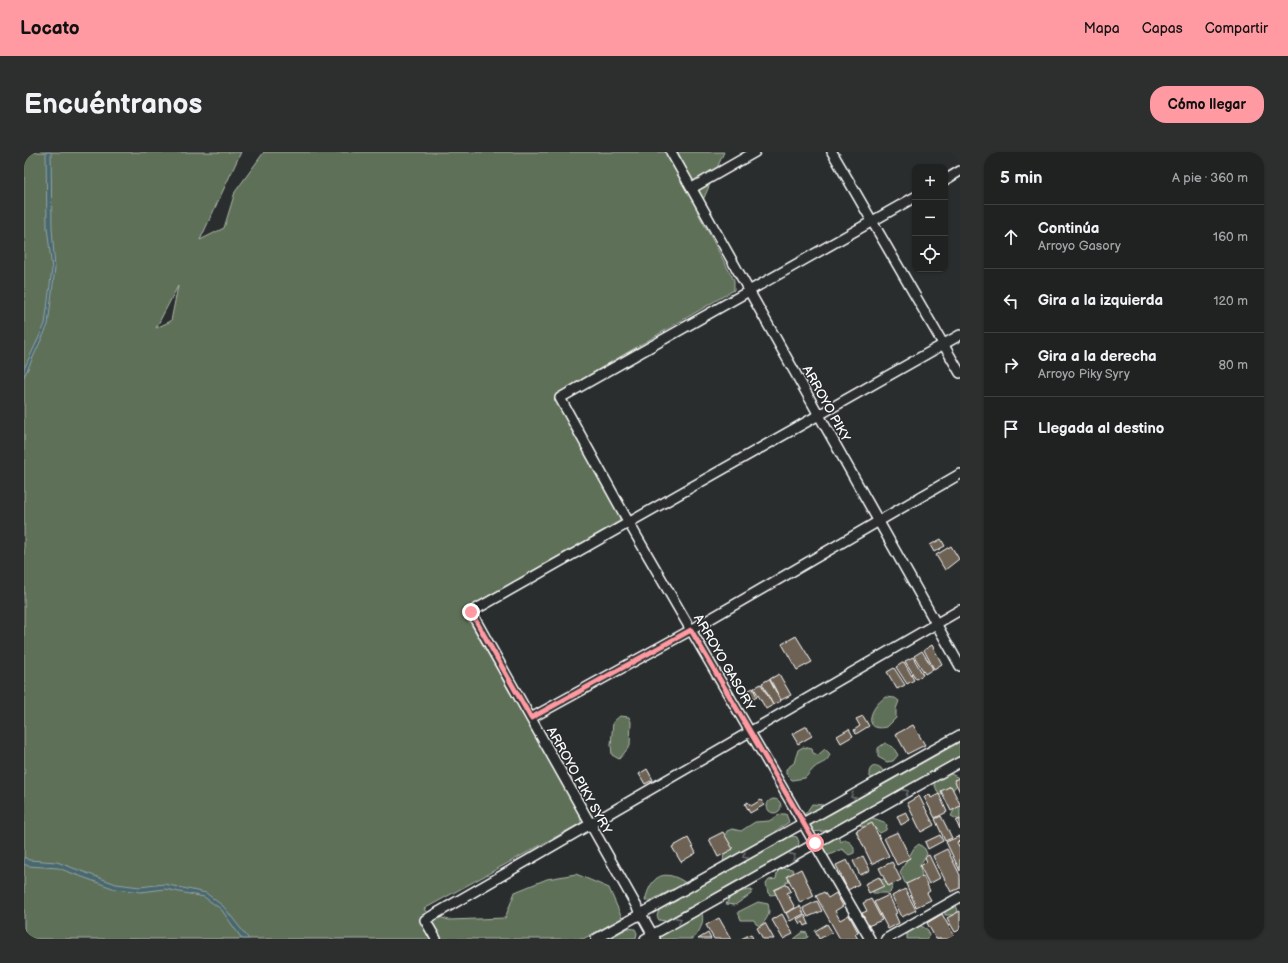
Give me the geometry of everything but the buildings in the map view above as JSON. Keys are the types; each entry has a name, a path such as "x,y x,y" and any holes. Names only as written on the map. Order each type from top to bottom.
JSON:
{"street":[{"name":"ARROYO PIKY","path":"671,152 960,666"},
{"path":"692,188 755,152"},
{"path":"832,152 960,373"},
{"path":"948,178 960,171"},
{"path":"749,290 912,199"},
{"name":"ARROYO GASORY","path":"749,290 560,398 629,522 870,939"},
{"path":"629,522 960,335"},
{"path":"531,718 691,630 960,474"},
{"name":"ARROYO PIKY SYRY","path":"629,522 471,612 641,914 651,938"},
{"path":"436,939 425,920 960,610"},
{"path":"596,939 960,735"},
{"path":"651,938 815,843 960,762"},
{"path":"886,939 960,897"}],"green space":[{"path":"24,152 241,152 200,240 224,228 235,192 264,152 724,152 697,211 734,280 734,290 560,392 556,396 557,402 619,513 620,521 471,606 466,611 468,619 580,815 581,823 424,909 427,913 449,920 505,918 515,892 547,879 576,874 609,888 622,918 583,939 24,939","holes":["178,286 171,321 156,328"]},
{"path":"886,697 895,698 899,701 896,709 896,718 887,727 879,728 871,723 872,712 880,701"},
{"path":"620,716 629,717 631,722 630,746 619,759 612,755 611,745 613,722"},
{"path":"960,742 960,756 826,831 809,832 804,816 812,804 823,805 829,815"},
{"path":"885,743 893,747 898,755 893,761 887,762 878,757 878,748"},
{"path":"803,747 812,749 813,753 818,755 825,749 830,754 827,760 814,768 805,778 792,780 786,774 786,769 794,763 798,750"},
{"path":"873,766 879,766 883,770 883,776 879,780 873,780 869,776 869,770"},
{"path":"951,774 959,778 957,785 949,794 939,795 933,781 944,775"},
{"path":"774,799 779,801 781,806 779,811 774,813 769,811 767,806 769,801"},
{"path":"960,805 959,820 951,816 954,810"},
{"path":"781,814 786,814 789,822 777,830 777,841 779,843 791,836 797,837 799,842 798,847 790,851 787,856 758,869 748,877 738,880 709,897 700,908 703,921 693,939 660,939 662,934 683,916 690,907 665,921 659,920 657,916 659,910 678,900 677,891 673,889 650,901 645,901 651,885 655,880 665,875 678,878 686,883 705,878 709,882 723,874 724,845 727,831 732,829 741,831 755,822 769,821"},
{"path":"870,817 884,822 887,825 886,830 880,833 874,827 865,828 860,825 859,822"},
{"path":"833,837 838,837 841,842 845,839 849,841 853,846 854,853 849,855 842,849 825,857 821,847"},
{"path":"919,844 925,849 927,854 920,865 922,878 910,884 905,883 900,872 914,848"},
{"path":"783,868 792,869 795,875 792,880 786,882 786,885 780,894 770,895 766,884 769,880 776,879 778,870"},
{"path":"884,879 893,885 890,893 873,893 873,890 879,881"},
{"path":"752,890 751,894 735,905 726,904 731,897 737,893"},
{"path":"758,902 768,904 769,907 768,916 762,924 760,926 756,924 754,920 741,920 738,912"},
{"path":"951,904 956,905 958,911 954,915 945,915 945,911"},
{"path":"918,924 928,930 929,936 926,939 907,939 907,930"},
{"path":"628,928 635,929 637,933 636,938 608,939"},
{"path":"803,932 807,933 808,937 804,939 794,939"}],"water":[{"path":"46,152 51,152 52,228 55,268 48,325 24,377 24,369 45,324 52,269 47,227"},
{"path":"24,857 29,860 57,862 116,884 140,887 164,884 206,893 223,906 249,939 242,939 221,909 204,897 165,889 141,892 115,889 58,868 28,866 24,864"}],"route":[{"path":"471,612 531,718 691,630 815,843"}]}
